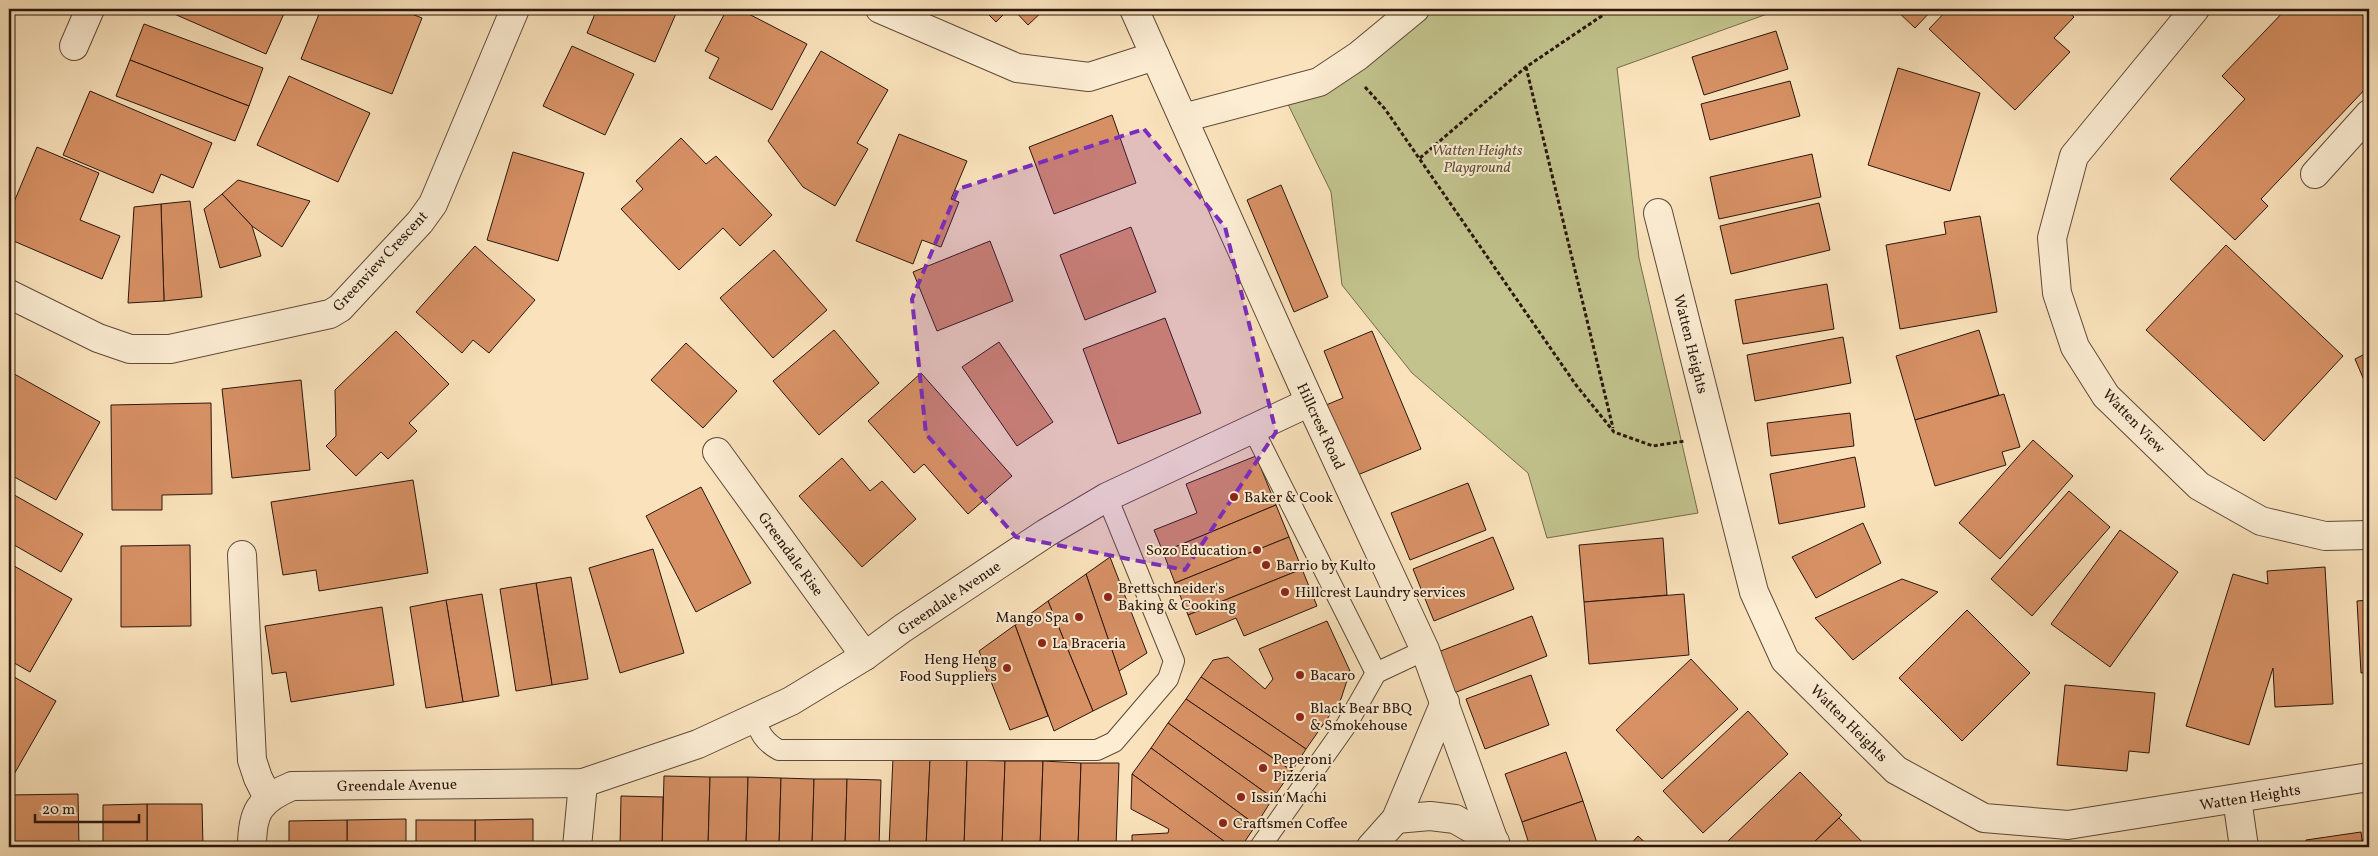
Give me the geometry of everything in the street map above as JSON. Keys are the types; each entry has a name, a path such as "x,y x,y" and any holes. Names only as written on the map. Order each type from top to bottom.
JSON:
{"street":[{"path":"74,46 90,9"},
{"name":"Greenview Crescent","path":"9,294 98,338 130,349 170,349 330,314 340,308 420,222 433,204 514,9"},
{"path":"880,9 1017,68 1089,77 1155,56"},
{"name":"Hillcrest Road","path":"1134,9 1310,402 1425,650 1496,845"},
{"path":"1183,118 1319,82 1358,56 1415,9"},
{"name":"Watten View","path":"2195,9 2074,156 2052,238 2057,293 2075,348 2106,396 2199,486 2261,521 2325,536 2369,535"},
{"path":"2315,174 2369,114"},
{"name":"Watten Heights","path":"1658,213 1754,592 1785,660 1896,770 1984,818 2068,825 2369,777"},
{"name":"Greendale Avenue","path":"252,847 252,824 258,809 268,798 292,786 583,783 698,744 792,701 865,656 902,628 1046,533 1107,498 1252,427 1310,402"},
{"name":"Greendale Rise","path":"717,452 865,656"},
{"path":"242,555 252,760 268,798"},
{"path":"1371,847 1396,819 1445,702"},
{"path":"576,847 583,783"},
{"path":"2237,799 2244,847"},
{"path":"1396,819 1430,816 1455,819 1496,845"}],"lane":[{"path":"1252,427 1376,673"},
{"path":"754,718 759,733 768,744 779,750 1097,750 1114,742 1168,679 1174,661 1107,498"},
{"path":"1260,847 1347,724 1376,673 1425,650"}],"path":[{"path":"1420,158 1526,67 1612,9"},
{"path":"1526,67 1614,432"},
{"path":"1358,80 1385,109 1576,385 1614,432 1653,446 1691,440"}],"highlighted area":[{"path":"1144,129 1225,227 1276,432 1185,570 1016,537 926,434 912,299 958,189"}],"green space":[{"name":"Watten Heights Playground","path":"1426,9 1781,9 1617,68 1639,258 1698,513 1547,538 1528,473 1412,373 1342,285 1331,192 1283,94"}],"building":[{"path":"174,9 286,9 266,54 172,13"},
{"path":"321,9 399,9 422,18 392,94 301,59"},
{"path":"597,9 678,9 655,62 587,33"},
{"path":"727,9 739,9 807,44 772,110 709,78 719,58 705,51"},
{"path":"983,9 1009,9 996,22"},
{"path":"1013,9 1045,9 1028,25"},
{"path":"1895,9 1933,9 1915,28"},
{"path":"1948,9 2065,9 2074,17 2054,38 2070,52 2015,110 1929,29"},
{"path":"2286,9 2369,9 2369,85 2261,199 2268,206 2235,240 2170,179 2245,99 2222,76"},
{"path":"144,24 263,68 249,106 130,60"},
{"path":"1776,31 1788,69 1704,95 1692,57"},
{"path":"572,46 634,74 605,135 543,106"},
{"path":"821,51 888,90 857,143 868,149 835,206 803,187 768,141"},
{"path":"130,60 249,106 235,141 116,96"},
{"path":"1898,68 1980,93 1950,191 1868,165"},
{"path":"289,76 370,113 338,182 257,145"},
{"path":"1790,81 1800,116 1710,140 1701,104"},
{"path":"90,91 212,143 193,188 161,174 153,193 63,155"},
{"path":"1112,115 1136,183 1054,214 1029,147"},
{"path":"899,134 967,161 951,199 959,202 941,247 922,240 913,264 856,241"},
{"path":"681,138 706,164 716,156 772,215 740,246 723,228 679,270 621,209 643,189 636,181"},
{"path":"37,147 99,173 80,220 120,236 102,279 9,239 9,214"},
{"path":"513,152 584,173 558,261 487,240"},
{"path":"1812,154 1821,197 1719,219 1710,177"},
{"path":"238,180 310,201 282,247 252,226 222,194"},
{"path":"1281,185 1328,297 1294,312 1247,200"},
{"path":"222,194 252,226 261,256 220,268 204,209"},
{"path":"190,201 202,297 164,301 161,204"},
{"path":"1819,203 1830,250 1731,274 1720,226"},
{"path":"161,204 164,301 128,303 134,207"},
{"path":"1980,216 1997,312 1900,329 1886,245 1946,234 1944,222"},
{"path":"1131,227 1156,292 1085,320 1060,255"},
{"path":"990,241 1013,301 937,331 913,272"},
{"path":"2226,245 2343,356 2264,441 2146,330"},
{"path":"475,246 535,300 489,353 473,340 462,353 416,312"},
{"path":"774,250 827,310 773,358 720,298"},
{"path":"1827,284 1834,329 1743,344 1735,300"},
{"path":"1165,318 1201,413 1118,444 1083,349"},
{"path":"834,330 879,383 819,435 773,381"},
{"path":"1979,330 1999,395 1915,420 1896,356"},
{"path":"396,331 449,384 409,423 417,431 388,459 381,452 356,476 326,446 336,436 335,390"},
{"path":"1372,331 1421,449 1355,476 1326,405 1343,398 1324,351"},
{"path":"1843,337 1851,383 1755,401 1747,355"},
{"path":"999,342 1053,422 1017,446 962,367"},
{"path":"686,343 737,391 703,428 651,380"},
{"path":"2369,352 2369,392 2355,359"},
{"path":"9,371 100,422 56,500 9,474"},
{"path":"921,373 1012,476 968,514 924,464 914,473 868,421"},
{"path":"301,380 310,470 232,478 222,389"},
{"path":"2004,394 2020,447 2002,452 2006,465 1935,486 1915,420"},
{"path":"211,403 212,494 162,495 162,510 112,510 111,405"},
{"path":"1850,413 1854,446 1771,456 1767,423"},
{"path":"2033,440 2073,476 2000,559 1959,523"},
{"path":"1256,456 1276,505 1163,552 1154,530 1197,513 1186,484"},
{"path":"1855,457 1865,507 1779,524 1770,474"},
{"path":"842,458 870,491 882,481 916,519 862,567 799,496"},
{"path":"413,480 428,573 319,591 316,570 283,575 271,502"},
{"path":"1468,483 1486,530 1410,560 1391,513"},
{"path":"701,487 751,583 696,612 646,516"},
{"path":"2069,491 2110,527 2032,616 1991,579"},
{"path":"9,492 83,534 61,572 9,542"},
{"path":"1276,505 1289,537 1175,583 1163,552"},
{"path":"1863,523 1881,563 1816,598 1792,557"},
{"path":"2120,530 2178,572 2110,667 2051,624"},
{"path":"1289,537 1302,569 1188,615 1175,583"},
{"path":"1493,537 1514,589 1434,621 1413,569"},
{"path":"1663,538 1667,595 1584,602 1579,545"},
{"path":"190,545 191,626 121,627 121,546"},
{"path":"653,549 684,653 620,673 589,568"},
{"path":"1110,557 1147,653 1119,671 1086,574"},
{"path":"9,563 72,599 30,672 9,660"},
{"path":"2325,567 2333,704 2275,707 2273,668 2249,745 2186,726 2233,574 2268,584 2267,571"},
{"path":"1302,569 1317,606 1244,636 1236,618 1196,635 1188,615"},
{"path":"1086,574 1127,694 1093,711 1048,601"},
{"path":"571,577 588,679 552,685 536,583"},
{"path":"1902,579 1938,592 1853,660 1815,618"},
{"path":"536,583 552,685 516,691 500,589"},
{"path":"482,594 499,696 463,702 446,600"},
{"path":"1684,594 1689,655 1589,664 1584,602"},
{"path":"446,600 463,702 426,708 410,607"},
{"path":"2369,600 2369,672 2361,673 2357,601"},
{"path":"1048,601 1093,711 1054,731 1015,625"},
{"path":"382,607 394,685 291,702 286,672 272,674 265,626"},
{"path":"1967,610 2030,673 1962,741 1899,678"},
{"path":"1532,616 1547,656 1454,693 1438,652"},
{"path":"1327,621 1350,671 1341,699 1306,749 1201,677 1213,660 1228,657 1265,689 1273,679 1259,649"},
{"path":"1015,625 1048,716 1010,730 979,651"},
{"path":"1691,659 1738,709 1662,779 1616,730"},
{"path":"9,674 56,701 9,783"},
{"path":"1531,675 1549,725 1485,749 1466,699"},
{"path":"1201,677 1306,749 1292,771 1186,699"},
{"path":"2065,685 2155,693 2149,753 2129,751 2127,771 2057,765"},
{"path":"1186,699 1292,771 1273,798 1168,723"},
{"path":"1748,711 1788,754 1703,833 1663,791"},
{"path":"1168,723 1273,798 1256,825 1151,748"},
{"path":"1151,748 1256,825 1241,847 1232,847 1132,774"},
{"path":"1566,752 1583,801 1522,822 1505,774"},
{"path":"893,758 930,759 926,847 889,847"},
{"path":"930,759 967,760 964,847 926,847"},
{"path":"967,760 1005,761 1002,847 964,847"},
{"path":"1005,761 1043,761 1040,847 1002,847"},
{"path":"1043,761 1081,763 1078,847 1040,847"},
{"path":"1081,763 1119,763 1116,847 1078,847"},
{"path":"1800,772 1842,815 1809,847 1733,847 1728,841"},
{"path":"1132,774 1232,847 1132,847 1132,835 1168,833 1169,829 1131,809"},
{"path":"664,776 710,777 708,847 662,847"},
{"path":"710,777 748,777 746,847 708,847"},
{"path":"748,777 781,778 779,847 746,847"},
{"path":"781,778 814,779 812,847 779,847"},
{"path":"814,779 847,779 845,847 812,847"},
{"path":"847,779 881,780 879,847 845,847"},
{"path":"78,794 79,847 9,847 9,795"},
{"path":"621,796 663,797 662,847 620,847"},
{"path":"1583,801 1597,843 1584,847 1530,847 1522,822"},
{"path":"147,804 202,804 203,847 147,847"},
{"path":"147,804 147,847 103,847 103,805"},
{"path":"1839,818 1867,847 1809,847"},
{"path":"406,819 406,847 347,847 347,820"},
{"path":"533,819 533,847 475,847 475,820"},
{"path":"347,820 347,847 289,847 289,821"},
{"path":"416,820 475,820 475,847 416,847"},
{"path":"2361,832 2363,847 2307,847 2306,840"},
{"path":"1638,836 1650,847 1628,847"},
{"path":"2369,839 2369,847 2363,847 2362,840"}],"place":[{"name":"Baker & Cook","path":"1234,497"},
{"name":"Sozo Education","path":"1257,550"},
{"name":"Barrio by Kulto","path":"1266,565"},
{"name":"Hillcrest Laundry services","path":"1285,592"},
{"name":"Brettschneider's Baking & Cooking","path":"1108,597"},
{"name":"Mango Spa","path":"1079,617"},
{"name":"La Braceria","path":"1042,643"},
{"name":"Heng Heng Food Suppliers","path":"1007,668"},
{"name":"Bacaro","path":"1300,675"},
{"name":"Black Bear BBQ & Smokehouse","path":"1300,717"},
{"name":"Peperoni Pizzeria","path":"1263,768"},
{"name":"Issin Machi","path":"1241,797"},
{"name":"Craftsmen Coffee","path":"1223,823"}]}
